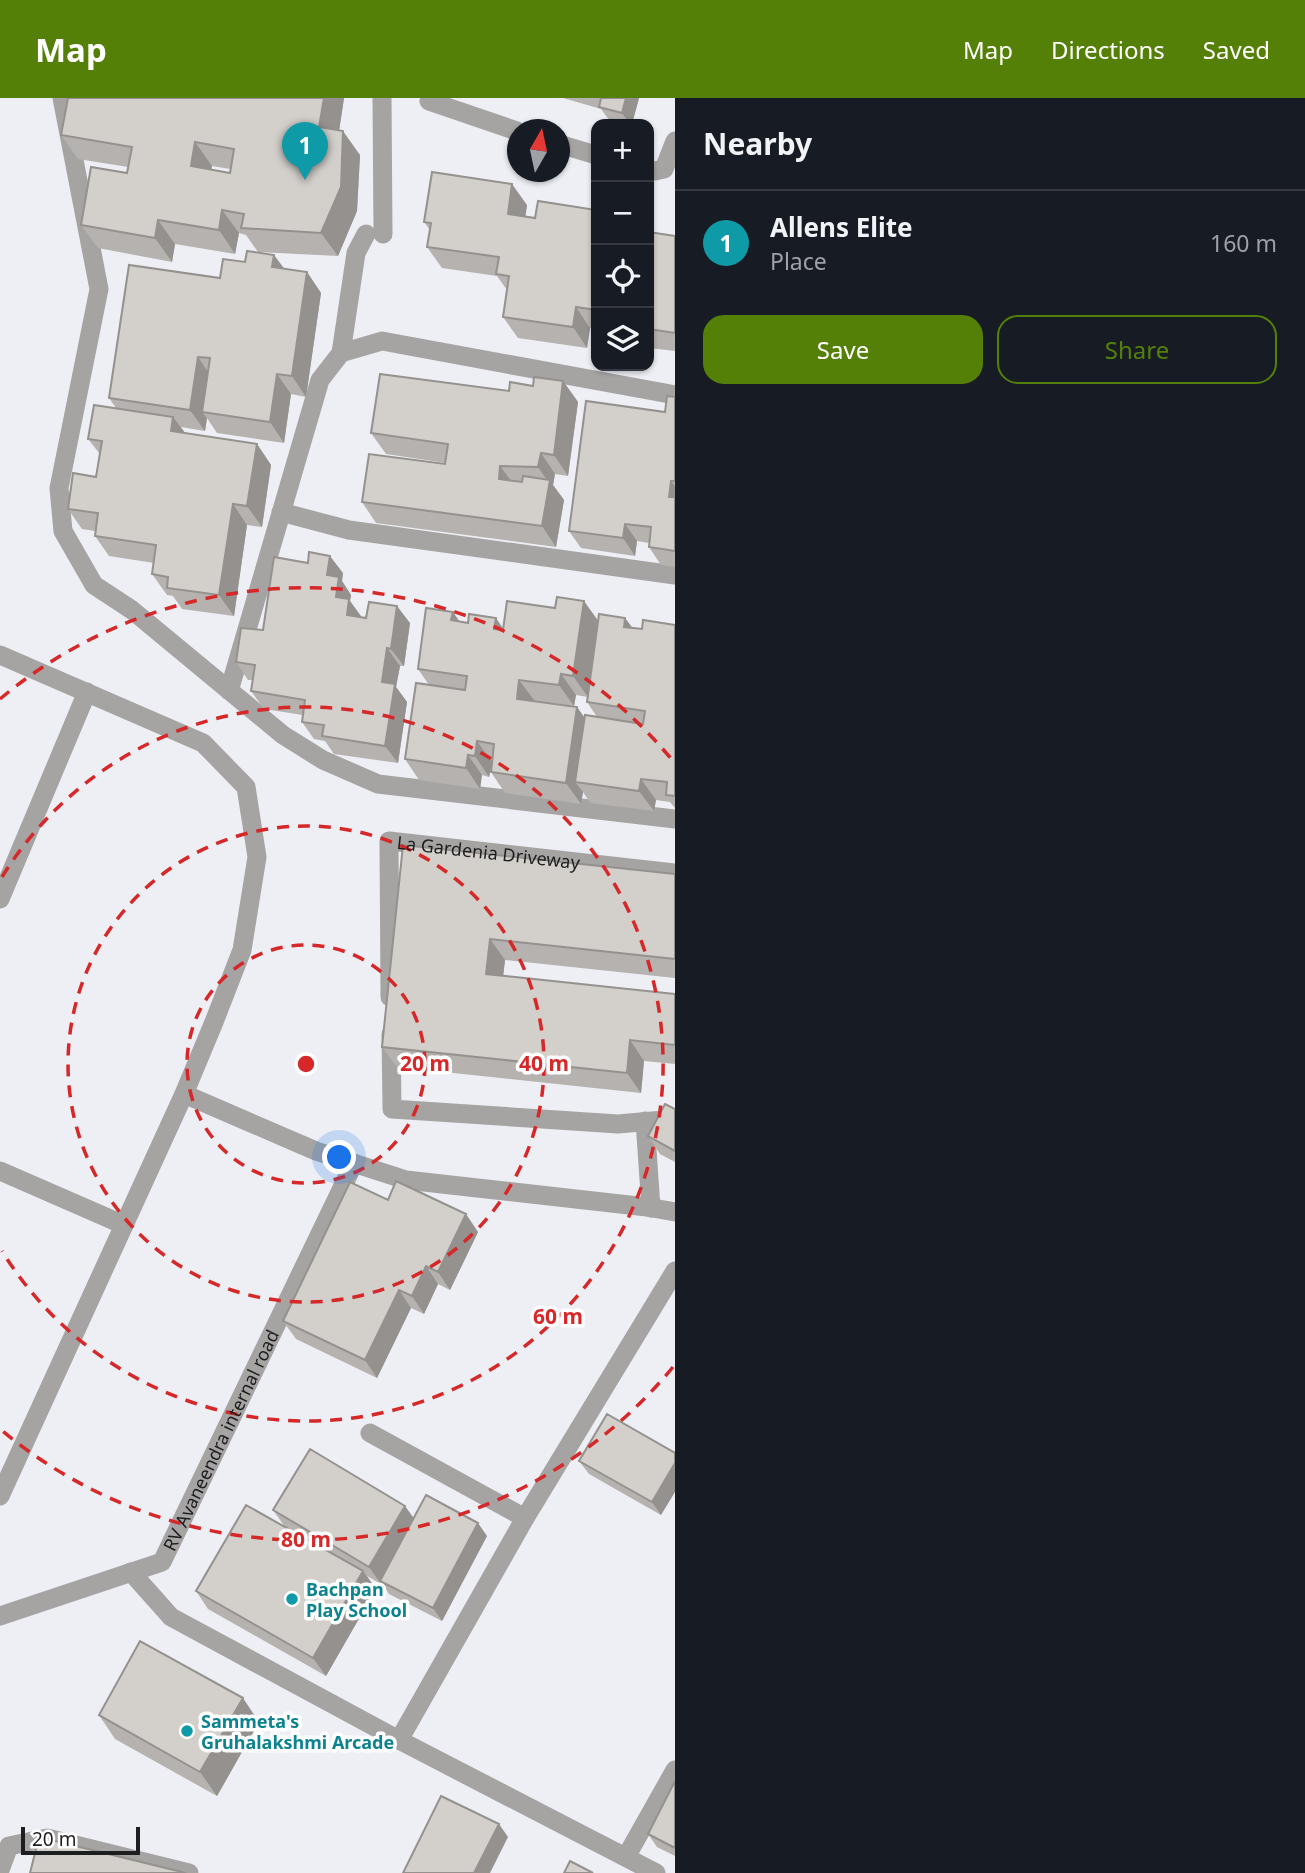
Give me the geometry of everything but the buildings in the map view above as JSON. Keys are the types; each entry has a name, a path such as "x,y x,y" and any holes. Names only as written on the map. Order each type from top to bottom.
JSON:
{"street":[{"path":"62,98 99,289 59,488 63,531 94,585 132,610 283,734 323,760 378,784 675,818"},
{"path":"229,691 320,380 341,353 356,253 374,234 382,98"},
{"path":"429,102 507,128"},
{"path":"654,171 663,169 675,141"},
{"path":"570,147 591,154"},
{"path":"341,353 382,341 675,394"},
{"path":"281,512 349,530 675,575"},
{"path":"0,655 203,743 246,787 257,856 242,950 184,1094 0,1496"},
{"path":"0,899 87,692"},
{"name":"La Gardenia Driveway","path":"675,873 389,841 392,1109 618,1124 675,1118"},
{"path":"184,1094 317,1151 406,1180 675,1212"},
{"path":"645,1121 651,1208"},
{"name":"RV Avaneendra internal road","path":"0,1616 162,1562 354,1163"},
{"path":"0,1171 124,1225"},
{"path":"399,1740 525,1518 675,1271"},
{"path":"370,1433 525,1518"},
{"path":"131,1572 171,1616 399,1740 656,1873"},
{"path":"626,1857 675,1770"},
{"path":"0,1870 9,1846 47,1838 189,1873"}],"place":[{"name":"Allens Elite","path":"305,180"},
{"name":"Bachpan Play School","path":"292,1599"},
{"name":"Sammeta's Gruhalakshmi Arcade","path":"187,1731"}]}
